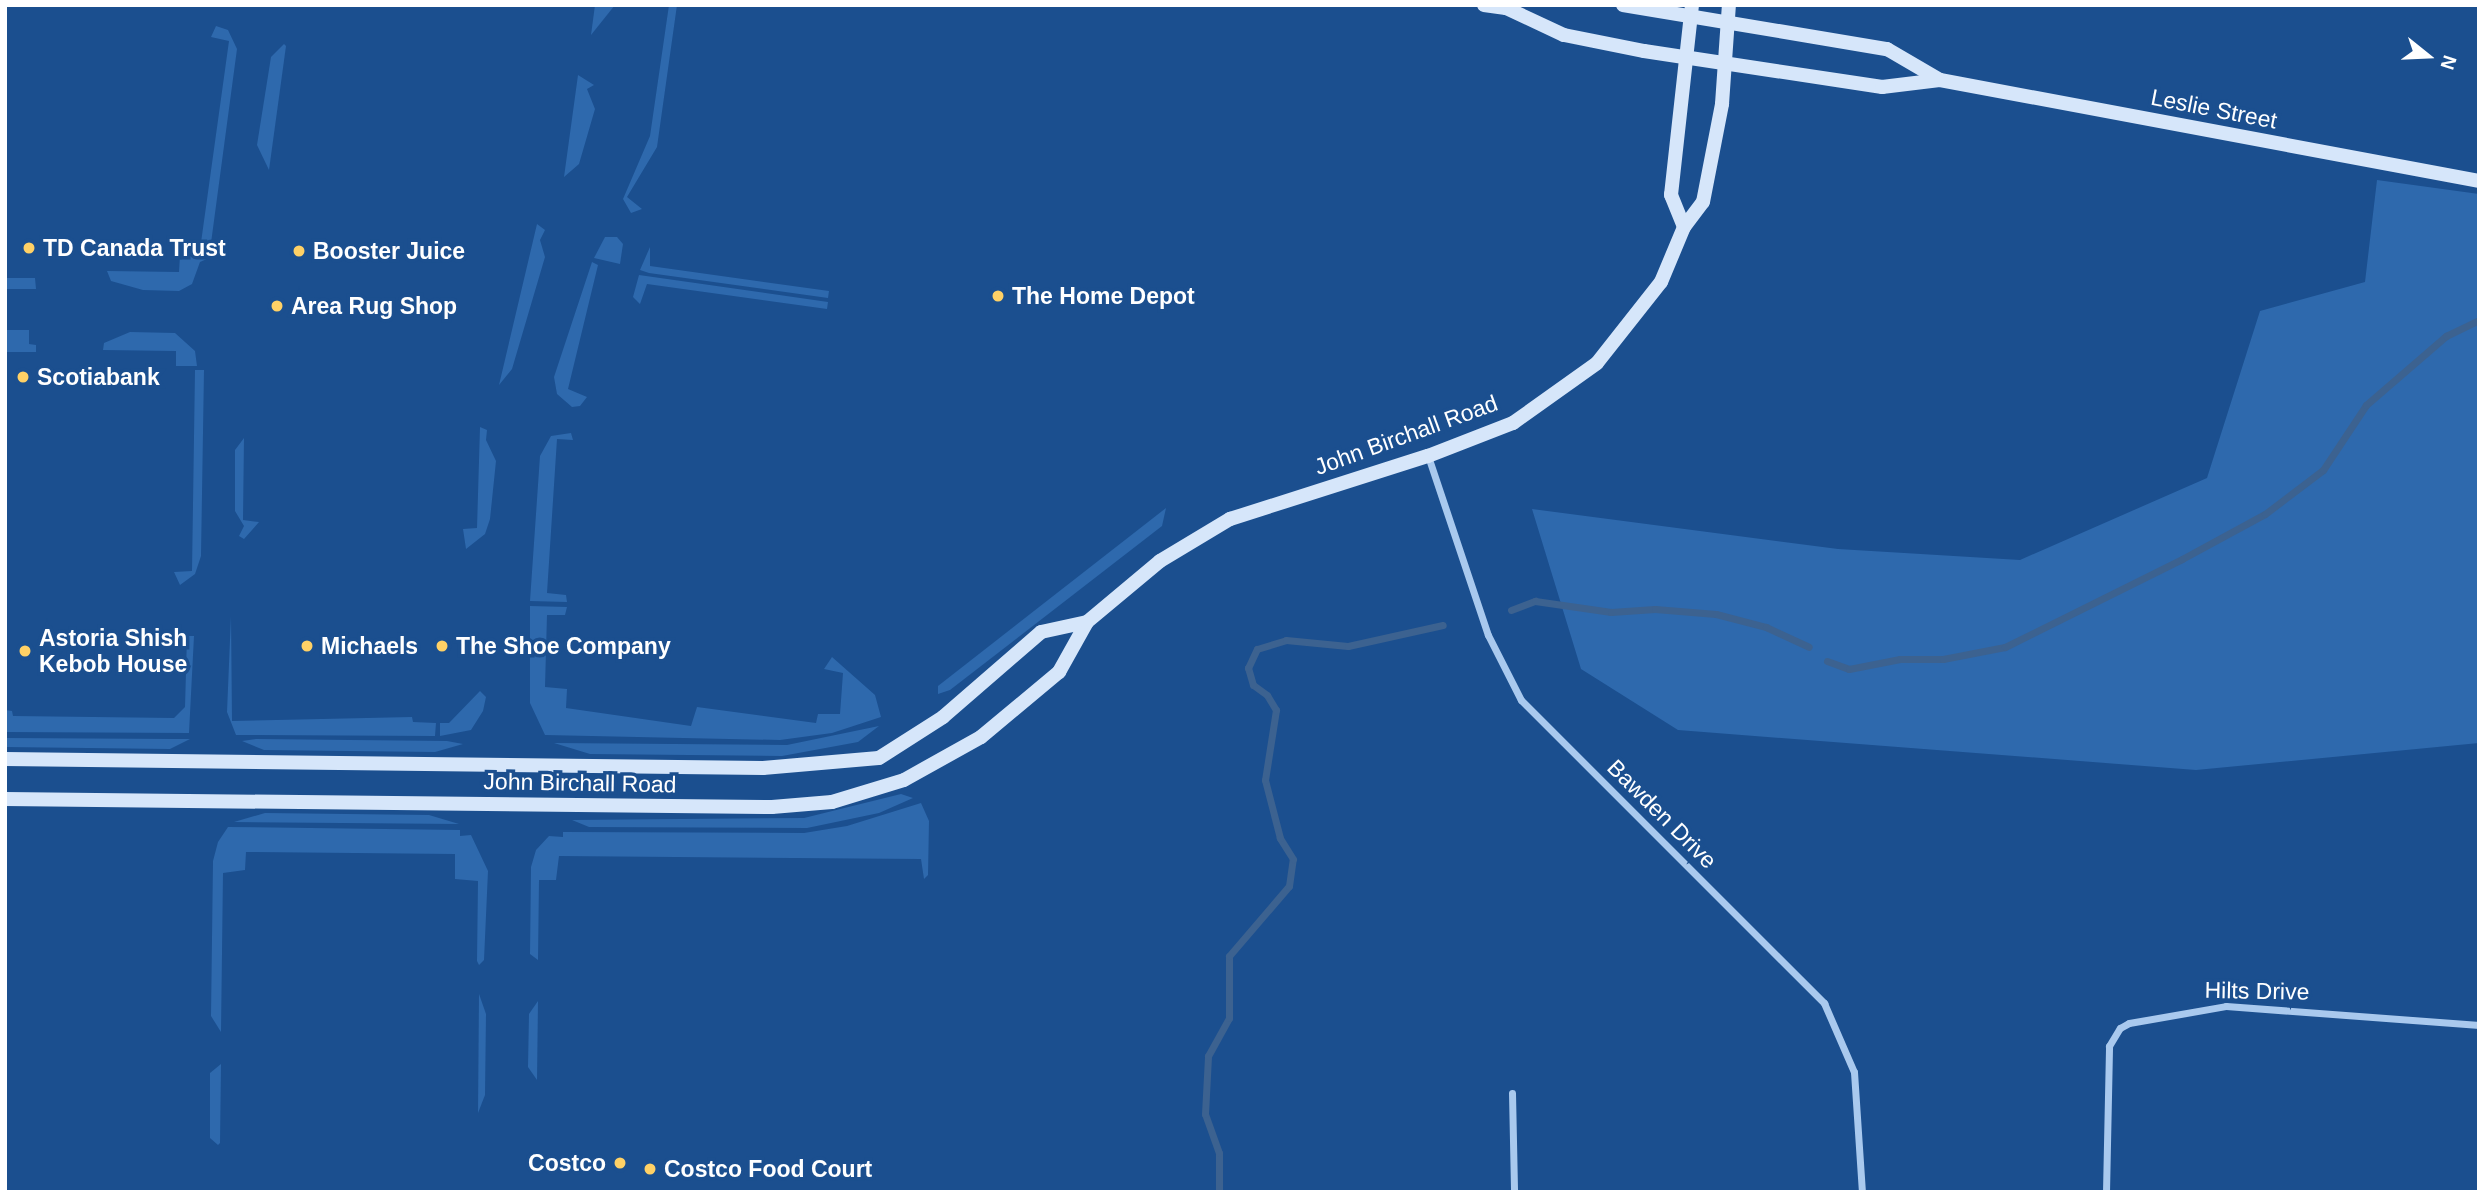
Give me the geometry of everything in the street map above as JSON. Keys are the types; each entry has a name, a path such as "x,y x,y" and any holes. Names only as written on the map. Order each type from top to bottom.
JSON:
{"street":[{"name":"Leslie Street","path":"1484,5 1506,8 1564,35 1644,51 1726,60 1882,87 1940,80 2479,181"},
{"name":"Leslie Street","path":"1506,8 1522,5"},
{"name":"Leslie Street","path":"1623,5 1692,10 1728,22 1887,49 1940,80"},
{"name":"John Birchall Road","path":"5,799 714,808 832,802 904,780 981,737 1059,672 1087,622 1160,561 1230,519 1428,456 1513,423 1597,363 1661,282 1684,227 1703,202 1726,60 1729,5"},
{"path":"1684,227 1671,195 1692,10"},
{"name":"Bawden Drive","path":"1428,456 1488,635 1521,700 1824,1003 1854,1072 1862,1192"},
{"name":"John Birchall Road","path":"5,759 763,768 879,758 943,717 1041,632 1087,622"},
{"name":"Hilts Drive","path":"2106,1192 2109,1046 2120,1028 2129,1023 2226,1006 2479,1025"},
{"path":"1512,1093 1514,1192"}],"shaded area":[{"path":"595,5 615,5 591,35"},
{"path":"669,5 677,5 657,147 627,197 642,209 631,213 623,199 650,136"},
{"path":"216,26 228,30 237,49 209,258 200,262 192,284 179,291 143,290 111,281 107,271 179,272 180,255 199,257 229,41 211,37"},
{"path":"284,44 286,46 269,170 257,145 271,57"},
{"path":"578,75 594,85 587,89 595,109 579,164 564,177"},
{"path":"2377,180 2479,194 2479,743 2196,770 1678,730 1581,669 1532,509 1838,549 2020,560 2207,478 2260,311 2365,282"},
{"path":"537,224 545,230 540,240 545,257 512,369 499,385"},
{"path":"605,237 617,237 623,244 620,264 594,258"},
{"path":"650,247 650,266 829,291 828,298 649,273 640,270"},
{"path":"592,262 598,265 568,389 587,397 580,406 572,407 557,394 554,377"},
{"path":"639,275 828,302 827,309 647,284 640,304 633,297"},
{"path":"5,278 35,278 36,289 5,289"},
{"path":"5,330 29,330 29,344 36,345 36,352 5,352"},
{"path":"130,332 175,333 195,351 197,366 176,366 176,351 103,350 104,343"},
{"path":"195,370 204,370 201,556 195,574 180,585 174,572 192,571"},
{"path":"480,427 487,430 486,440 496,461 490,519 485,534 466,549 463,529 477,528"},
{"path":"571,433 573,440 557,439 547,593 566,595 567,602 530,601 540,456 551,436"},
{"path":"244,438 243,520 259,522 244,539 239,536 244,526 235,511 235,450"},
{"path":"1166,508 1162,526 950,690 938,694 938,686"},
{"path":"530,606 567,607 565,615 547,615 545,687 567,689 566,708 691,726 697,707 816,723 818,714 840,714 843,673 824,669 832,657 875,695 881,717 832,733 780,740 545,735 530,703"},
{"path":"231,616 232,721 412,717 413,722 436,723 435,736 236,735 227,712"},
{"path":"187,636 194,636 189,733 5,732 5,710 12,711 13,716 174,718 185,707"},
{"path":"480,691 486,697 483,711 471,730 440,736 440,723 449,723"},
{"path":"879,726 858,742 782,756 590,754 554,743 787,745"},
{"path":"5,738 190,739 170,749 5,747"},
{"path":"242,741 447,741 463,744 435,752 264,750"},
{"path":"901,794 913,798 879,813 807,828 589,827 572,820 804,818"},
{"path":"921,803 929,821 928,875 924,879 921,859 559,856 556,880 539,880 538,960 530,954 531,867 536,850 549,836 563,837 563,832 804,833 847,826"},
{"path":"265,813 429,815 459,824 234,822"},
{"path":"228,827 460,830 460,836 471,835 488,871 484,960 479,965 477,961 478,881 455,879 455,854 246,852 245,870 223,873 221,1032 211,1016 213,861 218,842"},
{"path":"479,994 486,1014 485,1095 478,1113"},
{"path":"538,1001 537,1080 528,1067 529,1014"},
{"path":"221,1064 218,1145 210,1138 210,1073"}],"waterway":[{"path":"1827,661 1849,669 1900,659 1943,659 2005,647 2182,559 2265,514 2323,470 2366,405 2446,336 2479,320"},
{"path":"1511,610 1535,601 1611,612 1655,609 1716,614 1766,627 1809,647"},
{"path":"1219,1192 1219,1153 1205,1114 1208,1056 1229,1018 1229,956 1289,886 1293,859 1280,838 1265,780 1276,710 1267,695 1253,685 1248,668 1257,649 1286,640 1348,646 1443,625"}],"place":[{"name":"TD Canada Trust","path":"29,248"},
{"name":"Booster Juice","path":"299,251"},
{"name":"The Home Depot","path":"998,296"},
{"name":"Area Rug Shop","path":"277,306"},
{"name":"Scotiabank","path":"23,377"},
{"name":"Michaels","path":"307,646"},
{"name":"The Shoe Company","path":"442,646"},
{"name":"Astoria Shish Kebob House","path":"25,651"},
{"name":"Costco","path":"620,1163"},
{"name":"Costco Food Court","path":"650,1169"}]}
